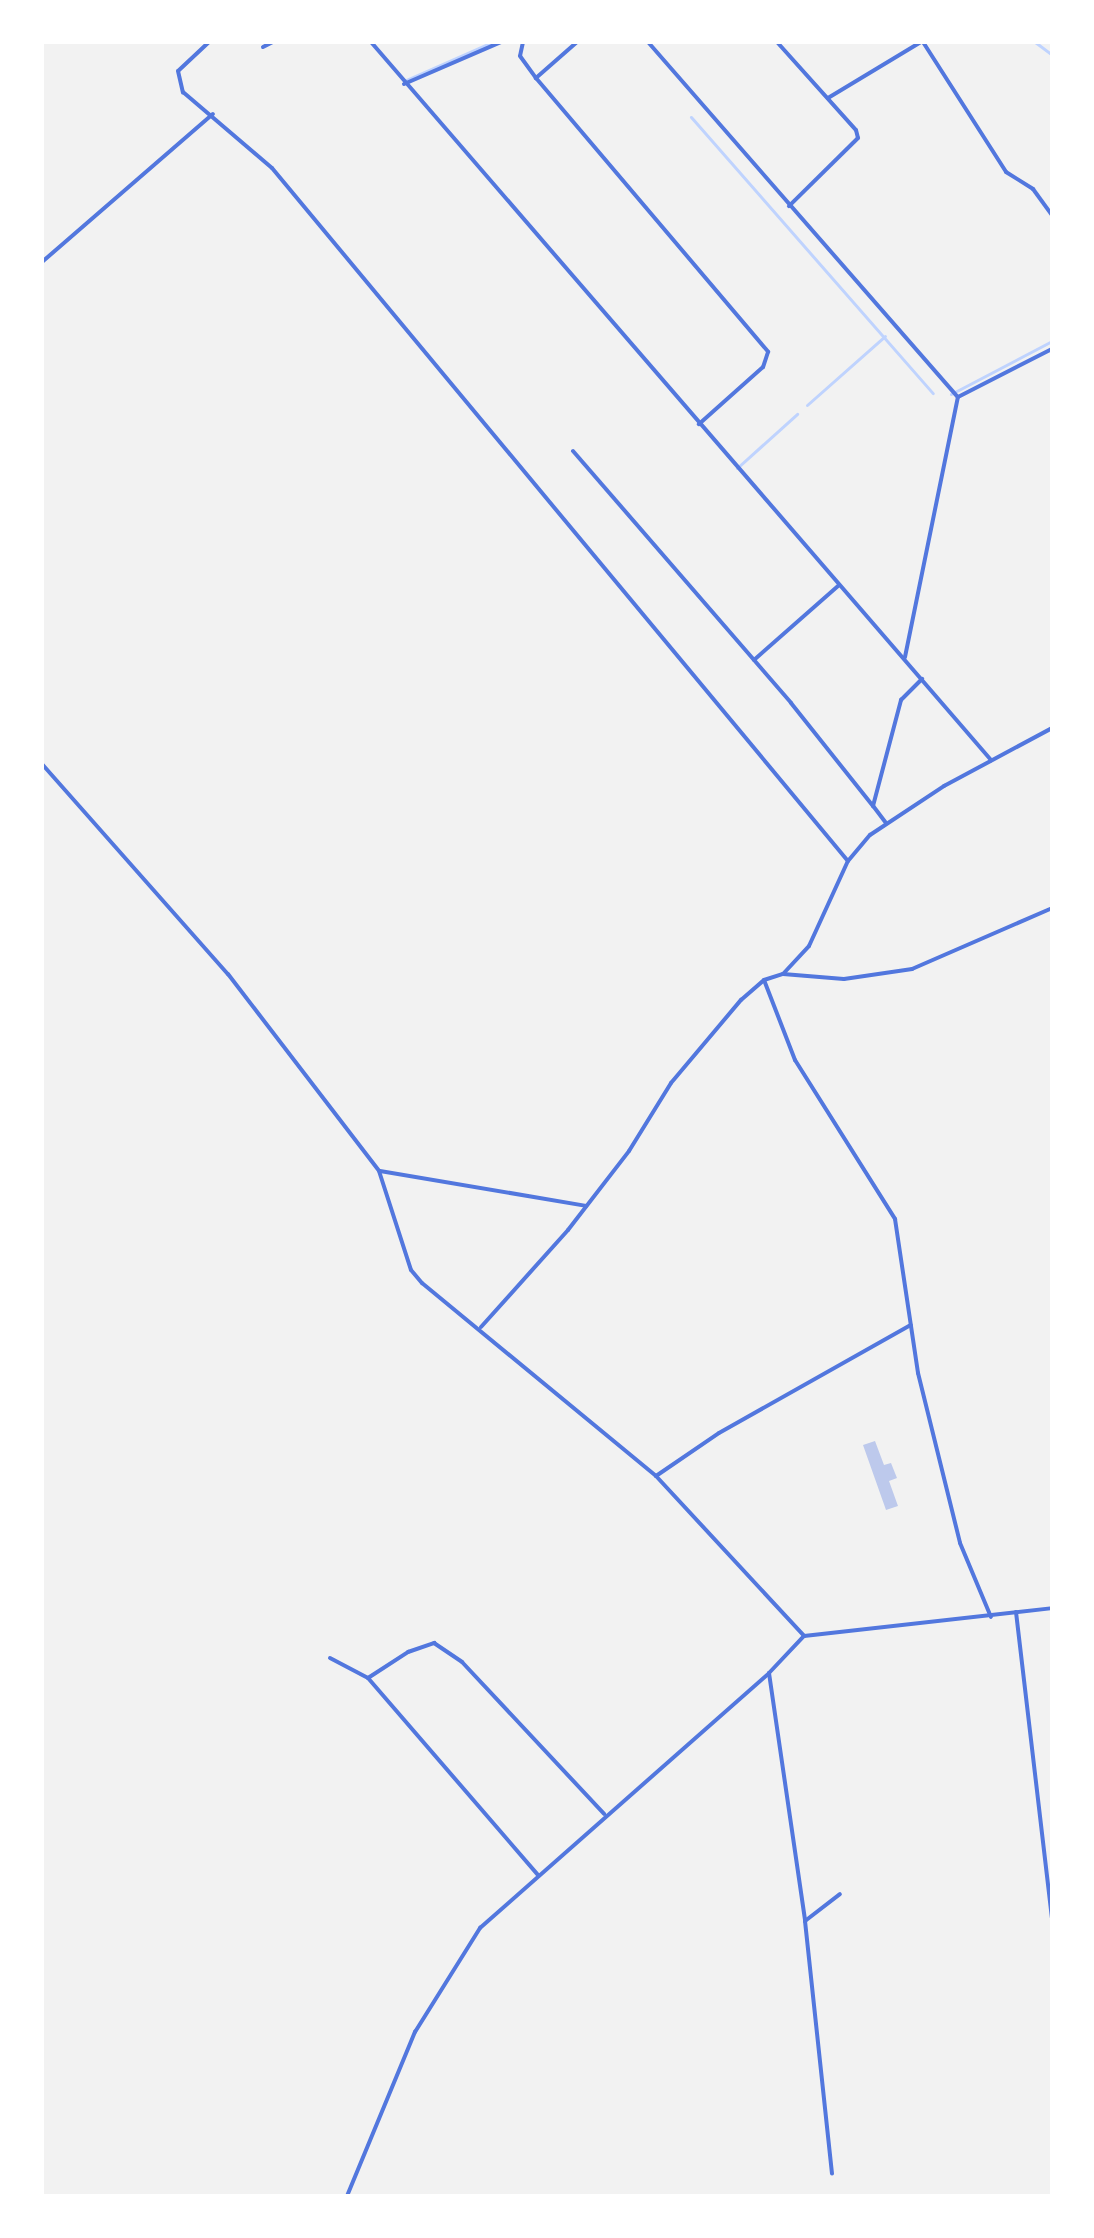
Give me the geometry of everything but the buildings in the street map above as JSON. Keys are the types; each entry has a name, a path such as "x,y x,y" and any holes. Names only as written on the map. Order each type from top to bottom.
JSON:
{"street":[{"path":"209,42 178,71 177,81 183,92 213,114 272,168 848,861"},
{"path":"263,47 273,42"},
{"path":"371,42 403,84 991,760"},
{"path":"403,84 501,42"},
{"path":"523,42 520,56 536,78 768,352 763,367 699,424"},
{"path":"536,78 577,42"},
{"path":"648,42 958,397"},
{"path":"777,42 828,98 858,138 789,206"},
{"path":"828,98 922,42 1006,172 1033,189 1052,215"},
{"path":"42,262 213,114"},
{"path":"958,397 1052,349"},
{"path":"905,659 958,397"},
{"path":"573,451 754,660 887,823"},
{"path":"754,660 838,586"},
{"path":"873,806 901,700 922,679"},
{"path":"783,974 821,928 848,861 887,823 991,760 1052,728"},
{"path":"42,764 228,974 379,1171 411,1270 656,1476 804,1636"},
{"path":"481,1327 586,1206 671,1083 764,980 783,974 844,979 912,969 1052,908"},
{"path":"764,980 795,1060 895,1219 911,1325 960,1543 991,1617"},
{"path":"379,1171 586,1206"},
{"path":"656,1476 719,1433 911,1325"},
{"path":"347,2196 396,2072 439,1988 480,1928 604,1814 769,1673 804,1636 1052,1608"},
{"path":"1016,1612 1052,1918"},
{"path":"368,1678 434,1643 462,1662 604,1814"},
{"path":"330,1658 368,1678 538,1875"},
{"path":"769,1673 805,1921 832,2174"},
{"path":"805,1921 840,1894"}],"waterway":[{"path":"406,80 492,42"},
{"path":"1035,42 1052,55"},
{"path":"691,117 933,393"},
{"path":"807,405 885,336"},
{"path":"951,394 1052,341"},
{"path":"737,468 797,414"}]}
